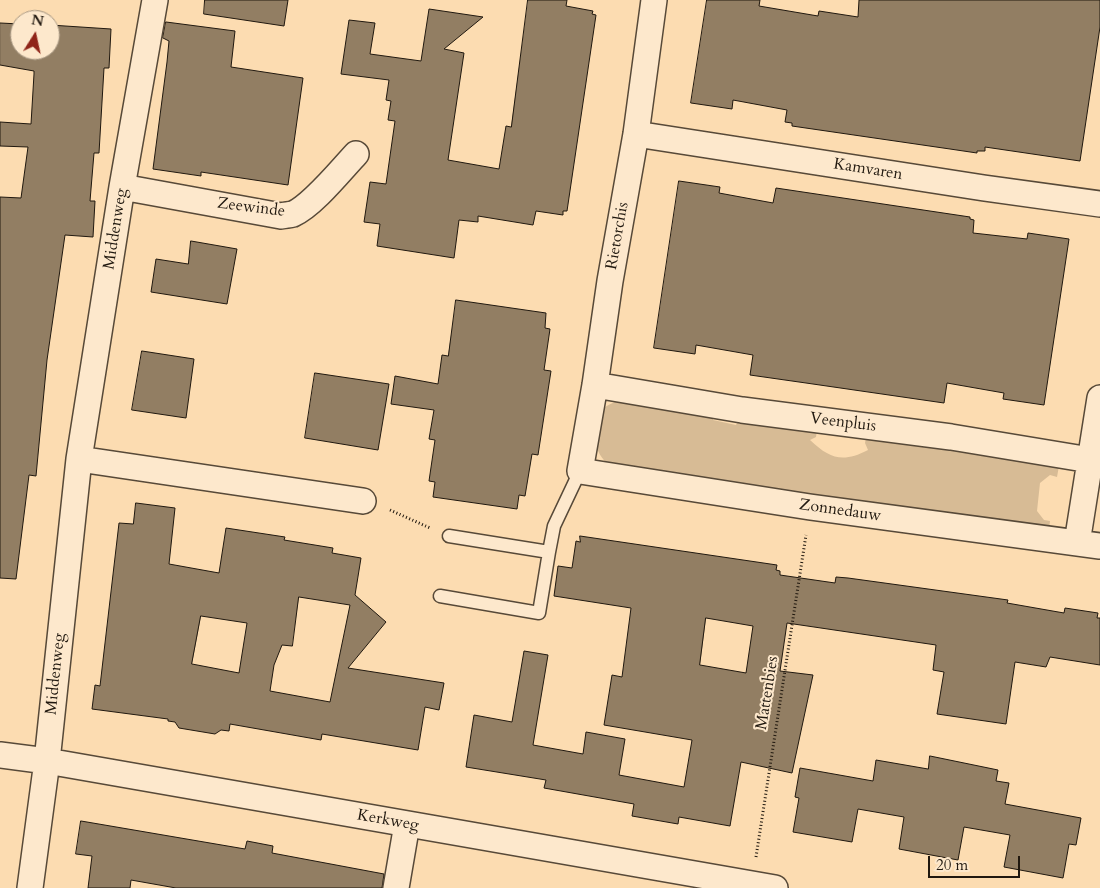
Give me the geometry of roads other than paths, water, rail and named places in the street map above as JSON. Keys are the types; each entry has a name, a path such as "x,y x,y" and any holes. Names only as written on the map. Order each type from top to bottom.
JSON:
{"street":[{"name":"Middenweg","path":"30,888 47,761 79,459 122,188 155,0"},
{"name":"Rietorchis","path":"580,471 610,281 636,134 654,0"},
{"name":"Kamvaren","path":"636,134 1100,204"},
{"name":"Zeewinde","path":"122,188 281,216 292,214 301,209 356,154"},
{"name":"Veenpluis","path":"595,385 742,410 950,437 1090,460"},
{"path":"1089,544 1090,460 1100,398"},
{"path":"79,459 363,501"},
{"name":"Zonnedauw","path":"580,471 810,507 1089,544"},
{"name":"Kerkweg","path":"0,755 47,761 763,886"},
{"path":"396,888 407,824"}],"lane":[{"path":"440,596 539,613 554,526 580,471"},
{"path":"449,536 549,552"}]}
